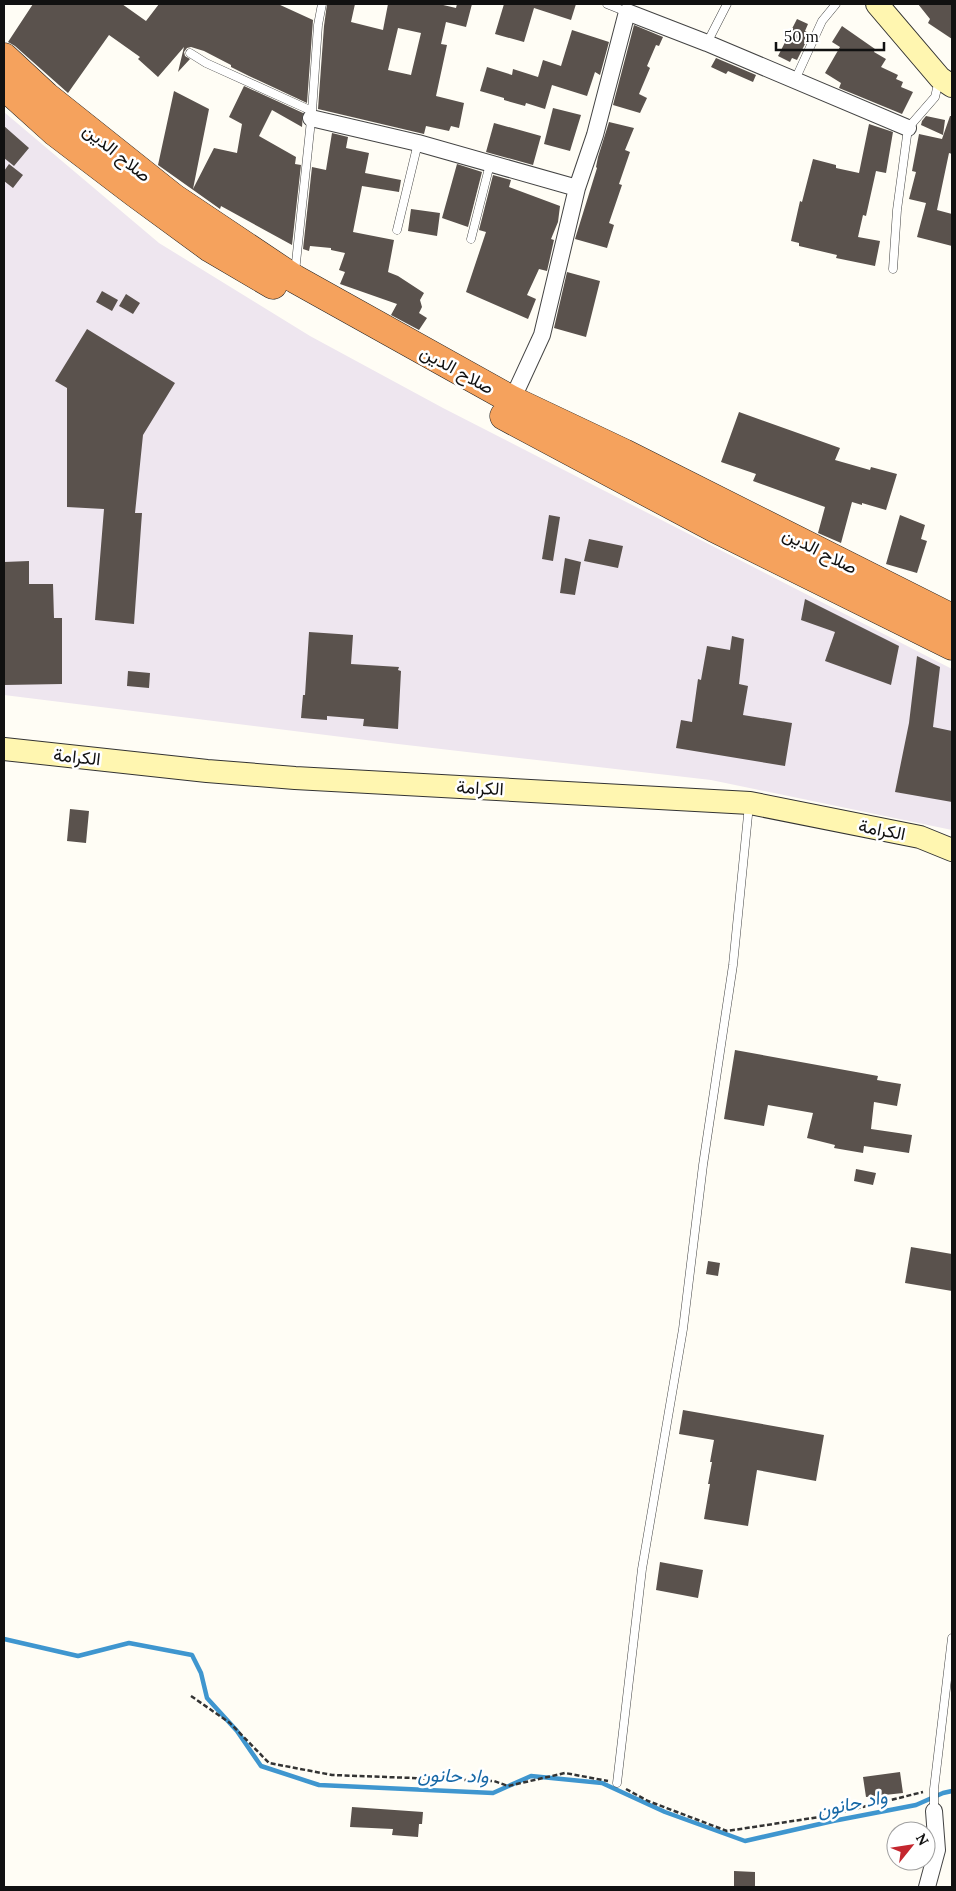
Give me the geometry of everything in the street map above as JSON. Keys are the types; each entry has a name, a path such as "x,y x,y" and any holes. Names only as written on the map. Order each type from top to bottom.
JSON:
{"highway":[{"name":"صلاح الدين","path":"4,57 46,96 174,198 295,279 512,400 624,453 952,618"},
{"name":"صلاح الدين","path":"4,86 55,132 210,248 294,298 442,383 714,528 952,646"}],"main road":[{"path":"886,8 946,82"},
{"name":"الكرامة","path":"4,749 208,771 295,778 750,803 920,837 952,850"}],"street":[{"path":"512,400 542,335 577,188 595,135 627,12 707,42 908,128"},
{"path":"311,114 577,188"},
{"path":"927,1887 937,1850 934,1811"}],"lane":[{"path":"295,279 318,25 322,4"},
{"path":"607,4 627,12"},
{"path":"707,42 726,4"},
{"path":"795,80 822,21 836,4"},
{"path":"190,53 206,63 311,114"},
{"path":"893,269 896,210 908,128 946,82"},
{"path":"397,230 418,143"},
{"path":"471,239 490,164"},
{"path":"617,1783 642,1569 683,1329 703,1165 733,965 750,803"},
{"path":"934,1811 934,1789 952,1638"}],"path":[{"path":"191,1696 230,1723 269,1763 332,1775 494,1781 508,1786 565,1773 617,1783 648,1802 727,1830 826,1816 934,1789"}],"shaded area":[{"path":"4,112 159,243 310,336 443,408 952,669 952,830 711,780 398,744 4,695"}],"building":[{"path":"33,4 122,4 146,21 159,4 278,4 313,20 307,103 231,67 231,65 204,51 191,47 187,48 184,52 185,56 190,59 178,72 184,47 158,77 138,59 140,57 109,35 68,93 8,42"},
{"path":"327,4 355,4 351,22 383,30 388,4 439,4 456,8 457,4 472,4 466,27 446,22 441,44 447,45 436,96 464,103 459,128 451,126 449,131 426,126 424,134 318,109","holes":["398,28 421,33 411,75 388,70"]},
{"path":"504,4 576,4 571,20 534,8 524,42 495,34"},
{"path":"918,4 952,4 952,39 928,23 930,19"},
{"path":"797,19 808,24 805,31 810,34 797,60 792,58 790,62 778,56"},
{"path":"634,25 663,37 659,46 656,45 647,66 650,68 639,94 647,98 640,113 613,105"},
{"path":"842,26 875,49 874,52 886,59 881,67 898,75 896,79 903,82 901,87 913,92 902,114 839,88 841,83 825,73 840,47 832,42"},
{"path":"572,30 609,42 600,75 595,72 587,96 552,85 545,109 526,103 525,106 480,91 487,67 512,75 513,69 538,77 543,60 561,66"},
{"path":"716,58 756,75 753,82 728,71 726,74 711,67"},
{"path":"244,86 303,113 302,127 272,110 259,136 296,157 295,164 301,165 292,245 221,206 220,209 158,165 174,91 209,109 193,189 214,148 237,153 242,124 229,117"},
{"path":"553,108 581,115 570,151 544,144"},
{"path":"926,116 945,120 943,135 921,125"},
{"path":"950,116 952,116 952,154 949,153 937,210 952,214 952,246 917,237 926,203 909,199 916,172 912,171 919,134 942,139"},
{"path":"609,122 634,128 625,150 630,152 619,184 622,185 609,223 614,225 607,248 575,239"},
{"path":"494,123 541,136 533,165 486,152"},
{"path":"869,124 893,132 886,173 876,171 866,216 863,215 858,237 880,241 875,266 836,258 837,255 799,246 799,243 791,241 800,201 802,202 813,159 836,165 836,168 859,173"},
{"path":"4,126 29,148 14,166 4,158"},
{"path":"332,133 348,137 346,148 369,153 365,173 401,180 399,192 362,186 353,232 394,240 388,272 398,276 424,293 420,300 422,307 419,313 427,318 419,330 391,315 397,304 340,284 345,272 339,270 345,253 331,250 331,248 310,246 309,251 303,249 312,167 326,170"},
{"path":"9,164 23,175 13,188 4,181 4,171"},
{"path":"457,164 482,172 468,227 442,218"},
{"path":"493,175 511,180 509,187 560,206 558,222 551,239 554,240 547,271 539,269 527,295 536,299 528,319 466,292 486,232 479,230"},
{"path":"411,209 440,213 437,236 408,231"},
{"path":"567,272 600,281 586,337 554,328"},
{"path":"102,291 118,300 112,311 96,302"},
{"path":"126,294 140,303 133,314 119,306"},
{"path":"87,329 175,383 143,435 135,513 142,513 134,624 95,620 104,509 67,507 67,388 55,381"},
{"path":"739,412 840,448 835,460 870,470 871,467 897,474 886,510 852,502 841,543 818,533 825,507 753,481 756,474 721,462"},
{"path":"549,515 560,517 553,561 542,559"},
{"path":"900,515 925,525 921,539 927,541 917,573 886,564"},
{"path":"589,539 623,546 618,568 584,561"},
{"path":"565,558 581,562 575,595 560,593"},
{"path":"29,561 29,584 53,584 54,618 62,618 62,684 4,685 4,562"},
{"path":"805,599 899,646 891,685 825,661 835,632 801,620"},
{"path":"309,632 353,635 351,664 399,667 398,670 401,671 398,729 363,726 364,719 327,716 327,720 301,718 303,695 305,695"},
{"path":"732,636 744,639 739,684 748,686 743,715 792,723 785,766 676,748 681,720 692,722 698,679 701,680 707,646 730,650"},
{"path":"917,656 940,667 933,727 952,731 952,802 895,792 909,723"},
{"path":"128,671 150,673 149,688 127,686"},
{"path":"70,809 89,811 86,843 67,841"},
{"path":"735,1050 878,1076 877,1080 901,1084 897,1106 874,1102 871,1129 912,1135 909,1153 864,1146 863,1153 834,1148 835,1145 807,1138 813,1113 768,1105 764,1126 724,1119"},
{"path":"856,1169 876,1173 873,1185 854,1181"},
{"path":"911,1247 952,1254 952,1291 905,1283"},
{"path":"708,1261 720,1263 718,1276 706,1274"},
{"path":"683,1410 824,1435 816,1481 757,1470 748,1526 704,1519 710,1484 708,1484 714,1440 679,1434"},
{"path":"660,1562 703,1570 698,1598 656,1590"},
{"path":"900,1772 903,1793 866,1797 863,1777"},
{"path":"352,1807 423,1812 422,1824 419,1824 418,1837 392,1835 393,1829 350,1827"},
{"path":"734,1871 755,1872 755,1887 734,1887"}],"waterway":[{"name":"واد حانون","path":"4,1639 78,1656 129,1643 192,1655 201,1673 207,1698 237,1731 261,1766 319,1785 493,1793 531,1776 602,1783 665,1812 745,1841 916,1805 952,1791"}]}
